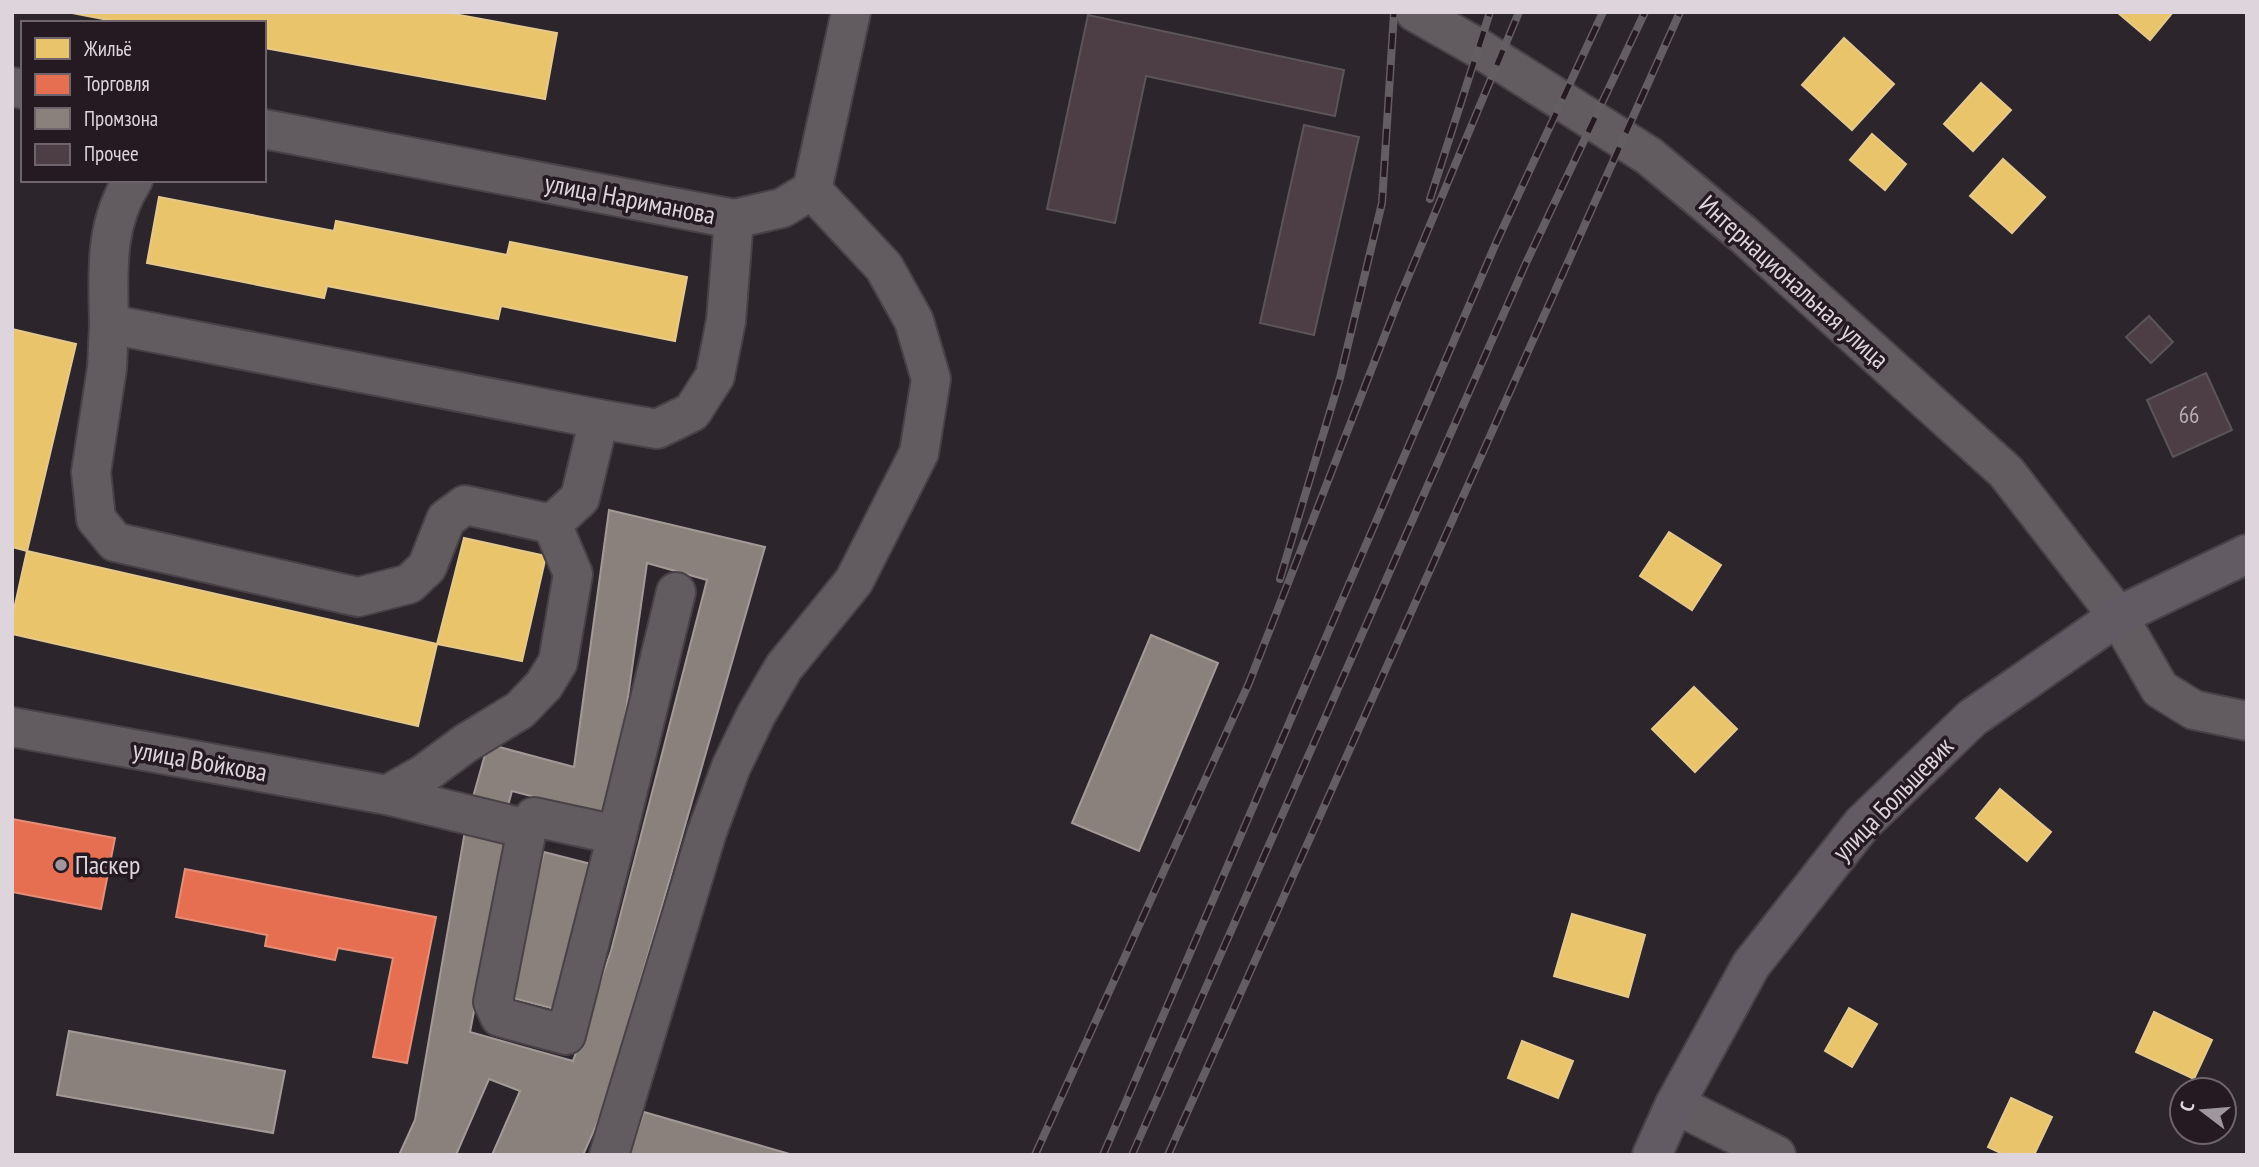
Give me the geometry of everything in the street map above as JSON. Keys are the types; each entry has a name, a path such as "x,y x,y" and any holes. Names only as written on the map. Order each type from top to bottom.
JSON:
{"main road":[{"name":"улица Большевик","path":"1652,1155 1675,1104 1751,965 1862,824 1972,718 2118,617 2247,554"}],"street":[{"path":"609,1155 707,832 732,767 755,715 784,667 854,581 919,453 931,379 914,321 884,267 812,190 851,12"},
{"name":"Интернациональная улица","path":"1415,12 1480,49 1650,156 1744,235 2006,472 2118,617 2160,690 2194,710 2247,721"},
{"name":"улица Нариманова","path":"266,129 734,219 782,208 812,190"},
{"path":"132,182 120,200 108,256 107,368 91,472 96,519 115,542 358,597 409,584 427,567 446,519 466,505 552,524"},
{"path":"109,324 657,429 692,412 715,376 726,321 734,219"},
{"path":"552,524 580,498 599,419"},
{"path":"387,795 424,774 466,743 520,710 551,674 558,662 573,574 552,524"},
{"path":"617,835 534,817 527,830 493,1002 499,1017 566,1035 617,835 676,592"},
{"name":"улица Войкова","path":"12,727 387,795 527,830"},
{"path":"1675,1104 1776,1155"}],"building: Жильё":[{"path":"67,12 443,12 557,33 545,99 266,48 266,21 114,21"},
{"path":"2117,12 2173,12 2150,40"},
{"path":"1844,38 1894,84 1852,130 1802,85"},
{"path":"1981,83 2011,110 1973,151 1944,124"},
{"path":"1872,134 1906,164 1885,190 1850,160"},
{"path":"2003,159 2045,197 2012,233 1970,196"},
{"path":"159,197 334,231 336,221 507,255 510,242 687,277 675,341 501,306 498,319 327,286 324,298 147,263"},
{"path":"12,329 76,344 27,551 12,547"},
{"path":"1669,532 1721,565 1692,610 1640,576"},
{"path":"464,538 546,556 522,661 437,644"},
{"path":"27,551 437,644 418,726 12,634 12,618"},
{"path":"1694,687 1737,729 1695,772 1652,729"},
{"path":"2000,789 2051,832 2027,861 1976,818"},
{"path":"1572,914 1645,935 1628,997 1554,976"},
{"path":"1849,1008 1877,1024 1852,1067 1825,1051"},
{"path":"2154,1012 2212,1040 2195,1076 2188,1076 2136,1052"},
{"path":"1522,1041 1573,1061 1558,1098 1508,1078"},
{"path":"2011,1098 2052,1117 2034,1155 2005,1155 1988,1147"}],"building: Торговля":[{"name":"Паскер","path":"12,819 115,838 101,909 12,892"},
{"path":"185,869 436,917 407,1063 373,1057 393,958 338,948 335,960 265,946 267,935 176,917"}],"building: Промзона":[{"path":"609,510 765,547 604,1108 583,1155 492,1155 520,1091 489,1079 456,1155 399,1155 415,1120 466,825 508,837 470,1032 573,1061 611,951 707,580 647,563 611,817 512,791 506,813 471,804 488,744 574,767"},
{"path":"1151,635 1218,663 1139,851 1072,823"},
{"path":"544,852 595,865 559,1010 508,997"},
{"path":"69,1031 285,1071 273,1133 57,1095"},
{"path":"644,1112 793,1155 629,1155"}],"building: Прочее":[{"path":"1088,15 1344,70 1335,116 1146,76 1115,223 1047,209"},
{"path":"1304,125 1359,137 1314,335 1260,323"},
{"path":"2149,316 2173,342 2151,363 2126,337"},
{"path":"2206,373 2232,430 2173,457 2147,400"}],"railway":[{"path":"1280,579 1340,378 1382,203 1394,12"},
{"path":"1430,199 1490,12"},
{"path":"1035,1155 1249,683 1399,299 1519,12"},
{"path":"1103,1155 1496,243 1603,12"},
{"path":"1132,1155 1526,263 1645,12"},
{"path":"1168,1155 1680,12"}],"place":[{"name":"Паскер","path":"61,865"}]}
